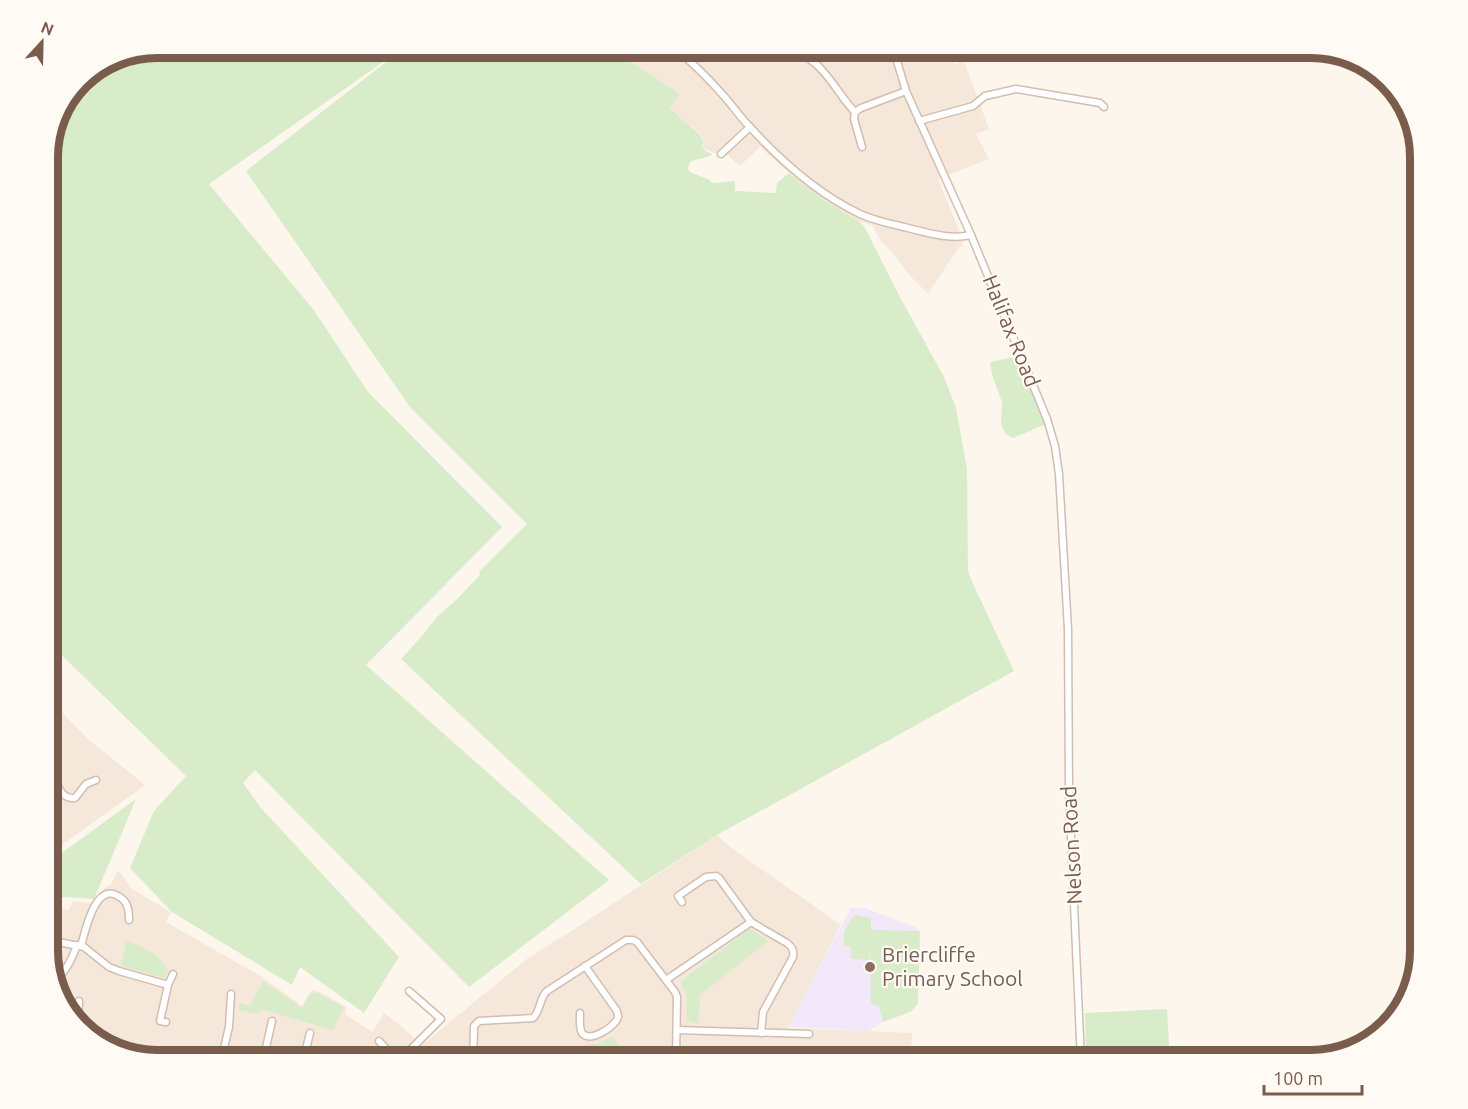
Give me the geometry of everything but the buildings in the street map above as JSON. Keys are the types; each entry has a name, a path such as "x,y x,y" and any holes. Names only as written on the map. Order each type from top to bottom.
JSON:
{"street":[{"path":"685,58 723,95 750,127 802,177 826,195 862,215 940,236 958,238 971,235"},
{"path":"807,58 819,66 844,101 855,112"},
{"name":"Halifax Road","path":"896,58 906,91 971,235 1047,419 1055,446 1059,474 1068,629"},
{"path":"919,121 974,106 985,96 1016,89 1100,103 1104,106"},
{"path":"862,147 854,119 855,112 906,91"},
{"path":"721,154 750,127"},
{"name":"Nelson Road","path":"1068,629 1069,792 1081,1050"},
{"path":"59,788 64,796 75,798 86,784 96,780"},
{"path":"679,896 706,877 716,876 751,922 791,946 793,957 763,1012 761,1033"},
{"path":"62,976 79,946 95,905 101,897 112,893 120,897 129,909 129,920"},
{"path":"666,980 751,922"},
{"path":"473,1050 476,1023 532,1018 538,1012 543,994 626,940 637,942 678,997 676,1050"},
{"path":"59,942 79,946 109,967 119,971 168,985"},
{"path":"580,1013 582,1033 593,1037 614,1023 618,1017 617,1011 585,966"},
{"path":"160,1022 168,985 173,974"},
{"path":"409,991 441,1020 410,1050"},
{"path":"224,1050 229,1027 231,994"},
{"path":"79,1000 79,1011"},
{"path":"265,1050 272,1021"},
{"path":"677,1030 809,1034"},
{"path":"306,1050 310,1033"},
{"path":"380,1041 388,1050"}],"shaded area":[{"path":"626,58 952,58 954,64 964,61 989,129 976,134 989,159 938,179 963,240 962,247 959,247 928,294 881,241 872,225 859,221 822,199 760,147 740,166 725,153 723,156 701,148 705,141 699,133 670,108 680,94"},
{"path":"59,709 88,739 145,785 59,847"},
{"path":"717,835 730,847 841,925 788,1028 912,1033 911,1050 138,1049 108,1037 83,1017 69,995 62,977 59,958 59,909 69,910 73,901 90,903 111,885 118,870 132,889 171,912 166,922 262,977 302,1006 310,992 317,991 347,1007 345,1014 372,1032 384,1013 422,1045 528,958"},
{"name":"Briercliffe Primary School","path":"851,908 865,908 920,931 918,1003 912,1011 883,1022 869,1031 788,1027"}],"green space":[{"path":"158,58 389,58 209,184 313,309 368,392 502,527 366,665 609,880 469,987 255,770 243,783 261,808 399,957 364,1013 300,967 292,985 172,912 130,868 154,811 186,776 59,653 59,151 62,132 79,97 92,83 120,66 138,60"},
{"path":"391,58 625,58 680,94 670,108 699,134 704,141 701,147 712,154 691,161 687,169 692,173 712,183 735,181 735,191 776,193 777,183 789,173 822,199 864,226 944,377 956,408 967,469 968,571 1014,671 717,835 641,884 401,659 437,617 480,575 479,572 527,524 410,407 246,171"},
{"path":"1019,356 1046,424 1013,438 1006,434 1001,425 1002,402 992,375 990,362"},
{"path":"136,799 94,899 59,897 59,855"},
{"path":"854,915 871,918 871,930 920,931 918,1003 912,1011 883,1022 879,1006 871,1004 870,946 869,960 851,959 851,947 844,946 844,932"},
{"path":"750,928 768,941 700,995 699,1024 687,1020 686,994 680,982"},
{"path":"126,941 156,955 168,971 165,978 121,966"},
{"path":"263,981 302,1008 310,994 317,993 344,1007 333,1030 260,1009 259,1014 238,1010 240,1003 250,1006"},
{"path":"1167,1009 1169,1050 1086,1050 1085,1013"},
{"path":"612,1037 622,1050 584,1050 584,1045 598,1044"}],"place":[{"name":"Briercliffe Primary School","path":"870,967"}]}
